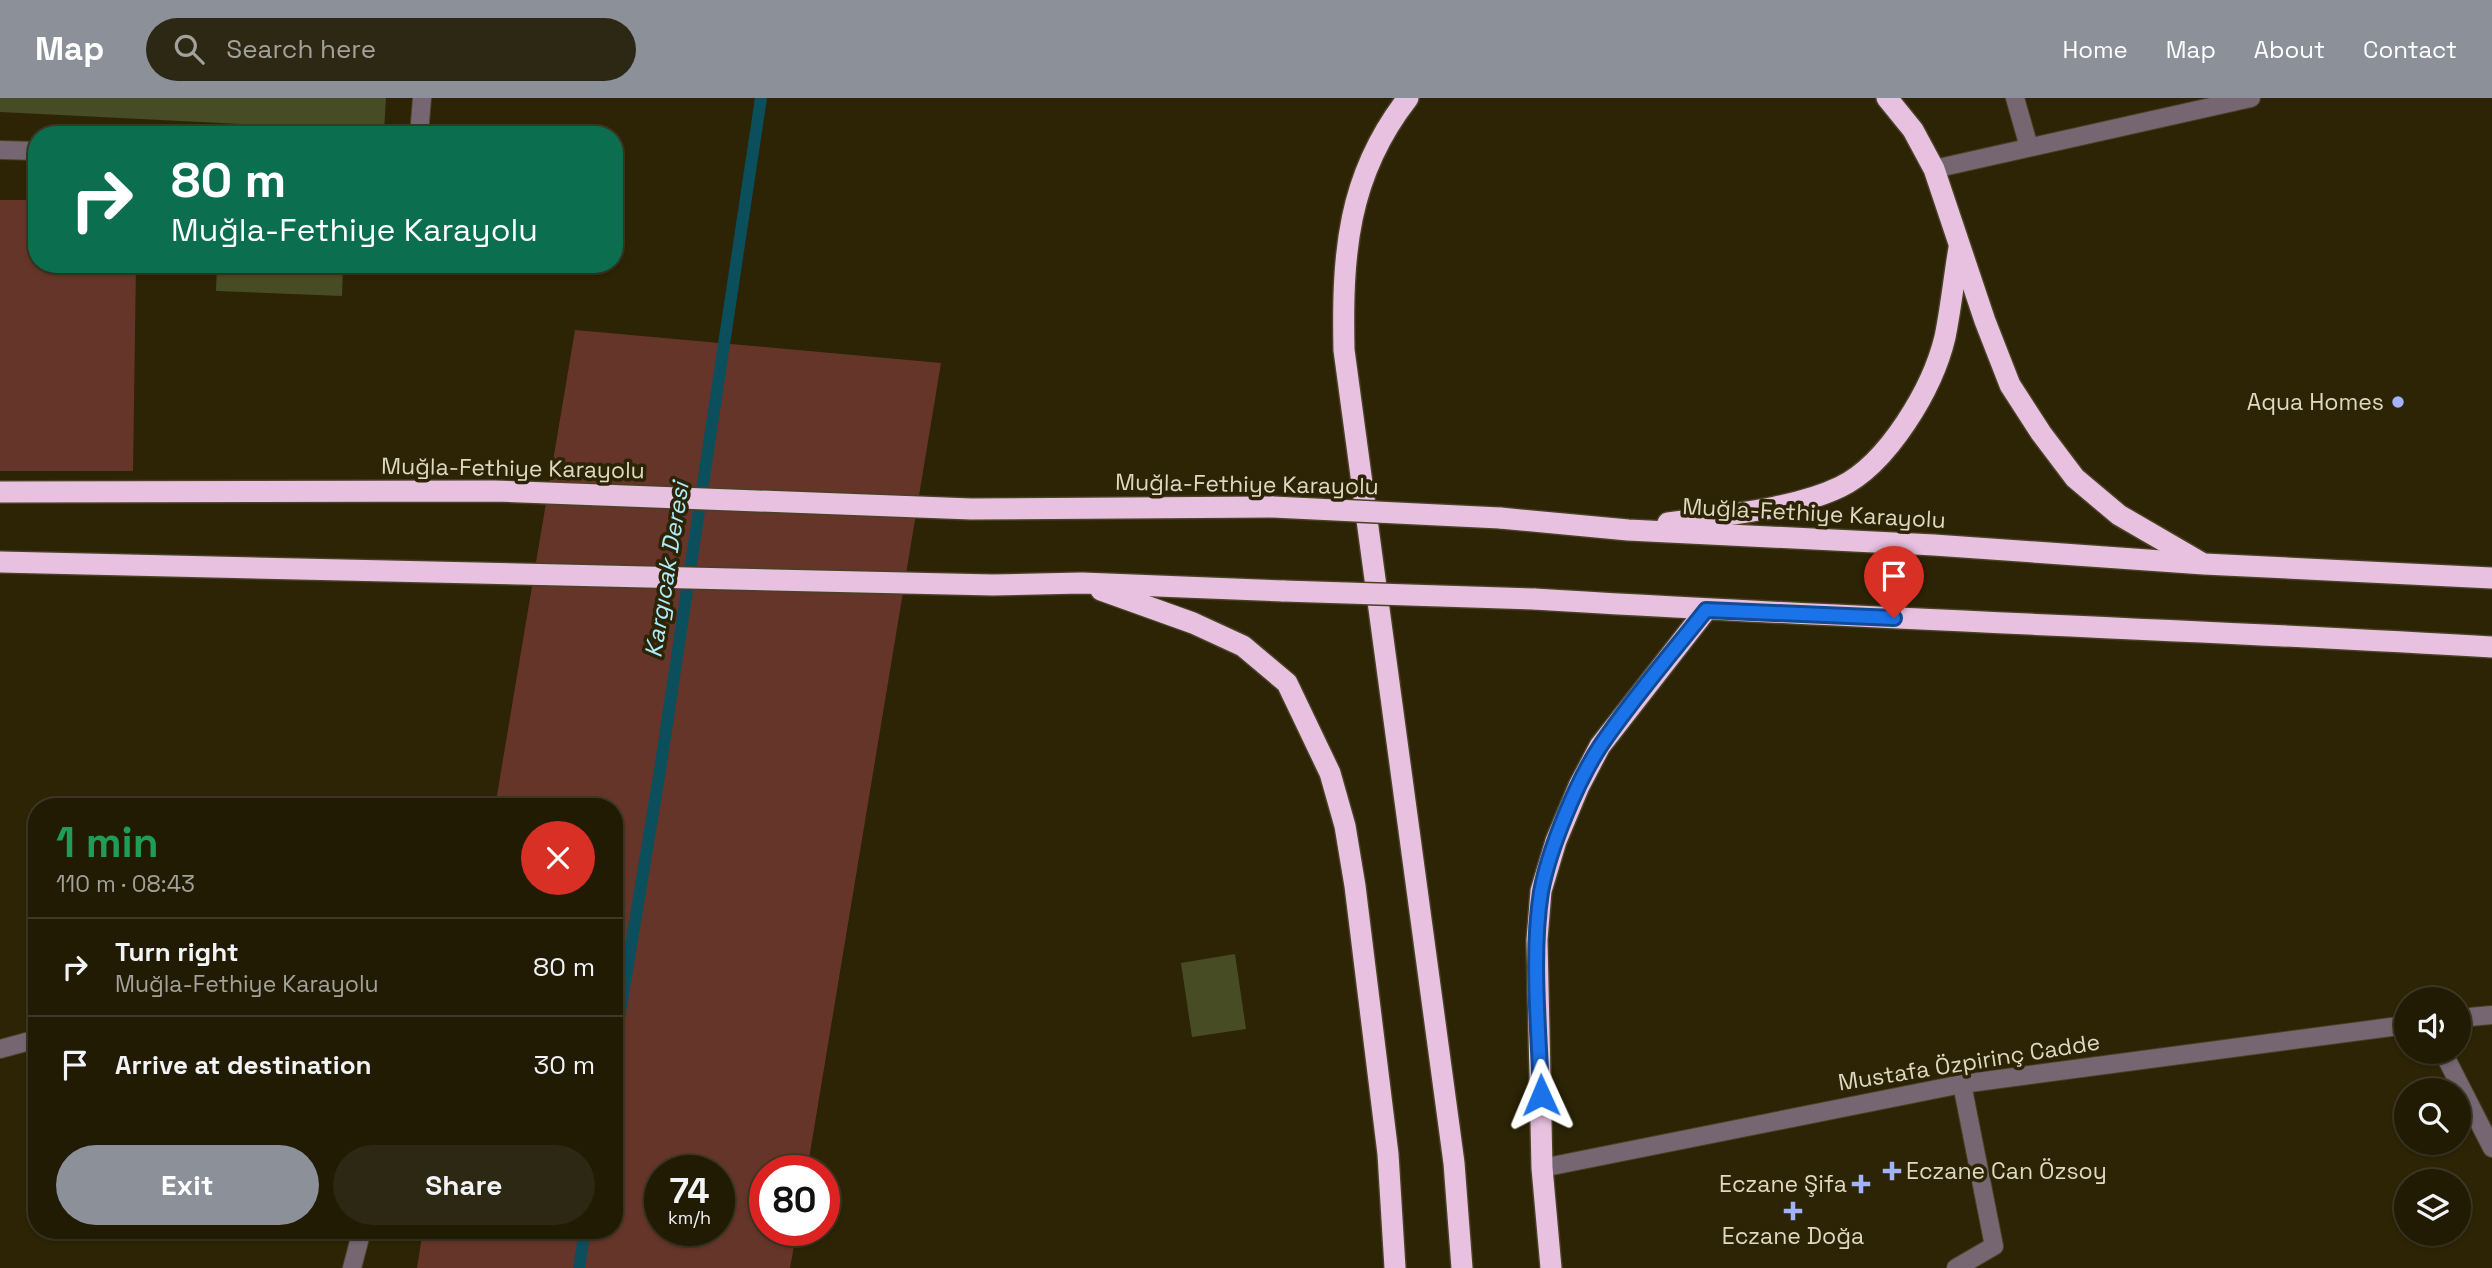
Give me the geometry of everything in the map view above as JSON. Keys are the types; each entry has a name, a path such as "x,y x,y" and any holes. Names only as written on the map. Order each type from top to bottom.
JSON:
{"highway":[{"path":"1408,98 1391,120 1364,173 1350,226 1343,281 1343,350 1452,1150 1462,1268"},
{"path":"1887,98 1913,130 1934,169 1985,321 2010,385 2075,478 2119,514 2204,564"},
{"path":"1628,530 1794,502 1841,487 1870,468 1903,427 1926,386 1944,339 1960,242"},
{"name":"Muğla-Fethiye Karayolu","path":"0,492 495,491 971,509 1273,507 1500,518 1628,530 1934,545 2204,564 2492,578"},
{"path":"0,562 993,585 1082,583 1534,599 1706,610 2283,635 2492,647"},
{"path":"1082,583 1193,623 1243,646 1287,683 1311,730 1334,786 1345,826 1355,886 1388,1154 1395,1268"},
{"path":"1551,1268 1542,1168 1537,940 1541,891 1556,841 1579,786 1600,746 1706,610"}],"street":[{"path":"420,126 422,98"},
{"path":"2015,98 2029,147"},
{"path":"1934,169 2251,98"},
{"path":"0,150 28,151"},
{"path":"2471,1017 2492,1014"},
{"name":"Mustafa Özpirinç Cadde","path":"1542,1168 1962,1084 2394,1027"},
{"path":"0,1049 28,1041"},
{"path":"2449,1064 2492,1148"},
{"path":"1956,1268 1994,1246 1962,1084"},
{"path":"352,1268 360,1239"}],"shaded area":[{"path":"0,200 28,200 28,273 136,273 133,471 0,471"},
{"path":"575,330 941,363 810,1155 749,1155 749,1246 794,1246 790,1268 417,1268 422,1239 623,1239 623,798 497,798"}],"building":[{"path":"0,98 386,98 384,126 283,126 0,112"},
{"path":"217,273 343,273 342,296 216,291"},
{"path":"1235,954 1246,1029 1192,1037 1181,963"}],"waterway":[{"name":"Kargıcak Deresi","path":"623,994 660,770 761,98"},
{"name":"Kargıcak Deresi","path":"579,1268 584,1239"}],"place":[{"name":"Aqua Homes","path":"2398,402"},
{"name":"Eczane Can Özsoy","path":"1892,1171"},
{"name":"Eczane Şifa","path":"1861,1184"},
{"name":"Eczane Doğa","path":"1793,1211"}],"route":[{"path":"1541,1095 1537,940 1541,891 1556,841 1579,786 1600,746 1706,610 1894,618"}]}
